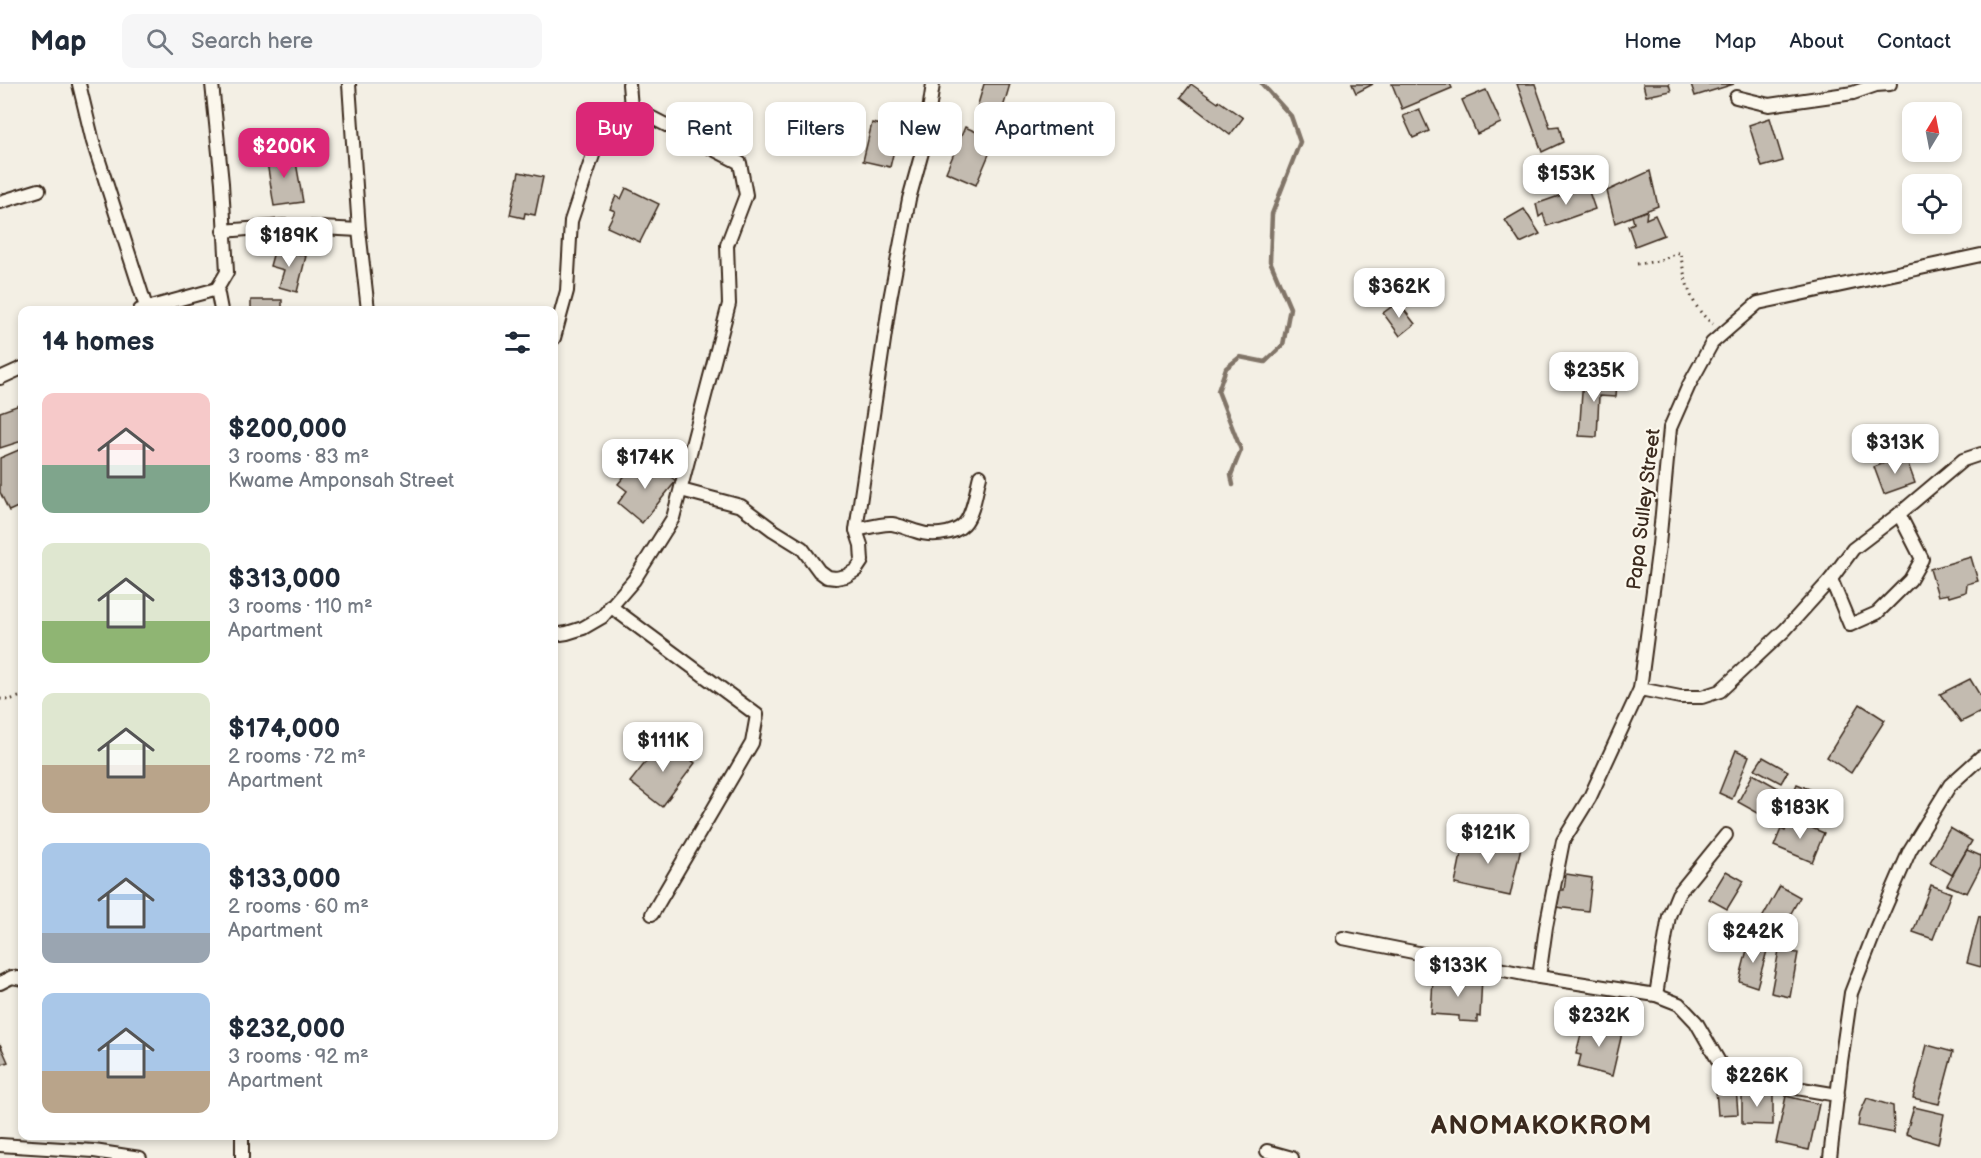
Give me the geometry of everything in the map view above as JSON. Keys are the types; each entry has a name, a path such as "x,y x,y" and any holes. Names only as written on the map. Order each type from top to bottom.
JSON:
{"street":[{"path":"79,84 93,142 141,306"},
{"path":"212,84 222,183 227,272 217,289 220,306"},
{"path":"349,84 359,230 368,306"},
{"path":"629,84 631,102"},
{"path":"681,490 741,506 802,548 826,577 846,576 856,570 862,561 861,545 856,530 890,299 909,199 924,145 933,84"},
{"path":"1736,98 1769,105 1853,93 1876,85 1890,84"},
{"path":"558,634 583,628 602,617 634,580 673,518 729,304 727,245 746,195 740,163 654,119"},
{"path":"558,324 567,291 571,220 592,156"},
{"path":"0,202 39,190"},
{"path":"223,231 273,226 359,230"},
{"name":"Papa Sulley Street","path":"1539,977 1563,841 1590,797 1640,689 1659,545 1670,428 1689,385 1712,343 1758,303 1981,255"},
{"path":"153,306 217,289"},
{"path":"0,378 18,370"},
{"path":"1640,689 1680,697 1702,697 1720,691 1785,630 1831,579 1853,549 1963,460 1981,454"},
{"path":"856,530 886,524 928,534 955,530 963,525 968,517 980,476"},
{"path":"1831,579 1850,625 1876,613 1910,580 1922,559 1899,514"},
{"path":"610,606 757,715 752,743 652,914"},
{"path":"1830,1158 1851,993 1877,926 1916,841 1950,785 1981,758"},
{"path":"1656,995 1669,916 1678,894 1726,835"},
{"path":"1343,938 1539,977 1656,995 1679,1005 1696,1022 1722,1066 1737,1078 1838,1095"},
{"path":"0,983 12,977 18,978"},
{"path":"242,1140 242,1158"},
{"path":"0,1145 141,1158"},
{"path":"1267,1151 1292,1158"}],"path":[{"path":"1637,264 1659,261 1680,252 1686,286 1702,316 1724,332"},
{"path":"0,699 9,700 18,697"}],"building":[{"path":"984,84 1010,84 1005,102 979,102"},
{"path":"1191,84 1243,118 1230,135 1181,97"},
{"path":"1352,84 1373,84 1356,93"},
{"path":"1392,84 1450,84 1452,88 1402,109"},
{"path":"1517,84 1535,84 1550,127 1559,126 1563,142 1542,152"},
{"path":"1643,84 1669,84 1671,91 1646,96"},
{"path":"1691,84 1734,84 1695,96"},
{"path":"1486,90 1501,123 1477,134 1462,100"},
{"path":"1419,109 1429,131 1413,138 1403,116"},
{"path":"1770,118 1783,161 1762,167 1749,125"},
{"path":"872,123 878,124 878,156 893,156 890,167 863,161"},
{"path":"965,127 974,131 974,156 988,156 976,185 946,172 953,156 962,156 962,134"},
{"path":"294,151 303,202 274,206 266,156"},
{"path":"1650,171 1658,206 1615,223 1607,191"},
{"path":"519,172 543,177 535,215 525,213 524,218 510,215"},
{"path":"1587,186 1595,209 1547,226 1543,214 1539,217 1536,204"},
{"path":"626,188 659,204 640,242 607,227 615,211 610,209 616,196 621,199"},
{"path":"1524,209 1540,234 1520,243 1505,220"},
{"path":"1647,211 1646,219 1655,215 1664,235 1635,246 1628,226 1634,223 1632,216"},
{"path":"275,248 306,256 297,292 279,287 284,270 270,266"},
{"path":"251,300 282,300 282,306 251,306"},
{"path":"1398,302 1415,324 1400,336 1383,313"},
{"path":"1583,378 1617,380 1616,397 1599,396 1597,437 1579,436"},
{"path":"18,405 18,442 0,448 0,412"},
{"path":"18,450 18,507 9,511 0,492 0,458"},
{"path":"1905,455 1915,483 1884,494 1874,467"},
{"path":"651,461 676,481 642,523 618,503 627,491 618,484 632,467 641,474"},
{"path":"1971,557 1978,581 1967,584 1966,592 1949,597 1948,594 1938,596 1930,569"},
{"path":"1970,679 1981,697 1981,712 1961,722 1940,694"},
{"path":"1860,704 1885,720 1851,773 1827,757"},
{"path":"664,739 695,763 662,807 630,782"},
{"path":"1736,750 1749,756 1732,799 1719,793"},
{"path":"1763,757 1788,771 1781,783 1755,769"},
{"path":"1753,774 1780,789 1765,817 1738,802"},
{"path":"1797,784 1831,798 1825,814 1790,800"},
{"path":"1790,819 1824,833 1812,862 1774,846 1781,829 1785,831"},
{"path":"1950,828 1972,841 1952,875 1930,862"},
{"path":"1465,835 1521,847 1510,896 1455,884"},
{"path":"1967,850 1981,856 1981,866 1967,893 1947,885"},
{"path":"1726,871 1744,881 1727,909 1709,899"},
{"path":"1566,874 1592,878 1588,911 1556,907 1559,890 1564,890"},
{"path":"1931,885 1951,893 1933,939 1913,932"},
{"path":"1780,886 1800,897 1777,938 1757,927"},
{"path":"1979,916 1981,917 1981,967 1967,963"},
{"path":"1749,942 1768,947 1757,987 1739,981"},
{"path":"1779,950 1798,953 1790,997 1771,993"},
{"path":"1460,976 1482,977 1480,1017 1477,1016 1477,1022 1459,1021 1459,1016 1431,1014 1433,979 1459,981"},
{"path":"1590,1021 1623,1029 1612,1076 1578,1067 1581,1055 1576,1054 1580,1038 1584,1026 1589,1027"},
{"path":"0,1044 8,1062 0,1065"},
{"path":"1927,1045 1953,1052 1939,1104 1913,1098"},
{"path":"1736,1088 1738,1114 1718,1115 1716,1090"},
{"path":"1742,1092 1773,1093 1773,1125 1742,1124"},
{"path":"1786,1096 1819,1104 1809,1150 1776,1143"},
{"path":"1867,1098 1893,1106 1894,1133 1858,1126 1860,1113"},
{"path":"1914,1107 1944,1114 1938,1144 1906,1134"}],"waterway":[{"path":"1233,485 1231,475 1241,450 1218,391 1226,368 1240,357 1265,362 1283,345 1290,308 1270,261 1272,214 1300,142 1291,116 1262,84"}],"district":[{"name":"ANOMAKOKROM","path":"1542,1125"}]}
